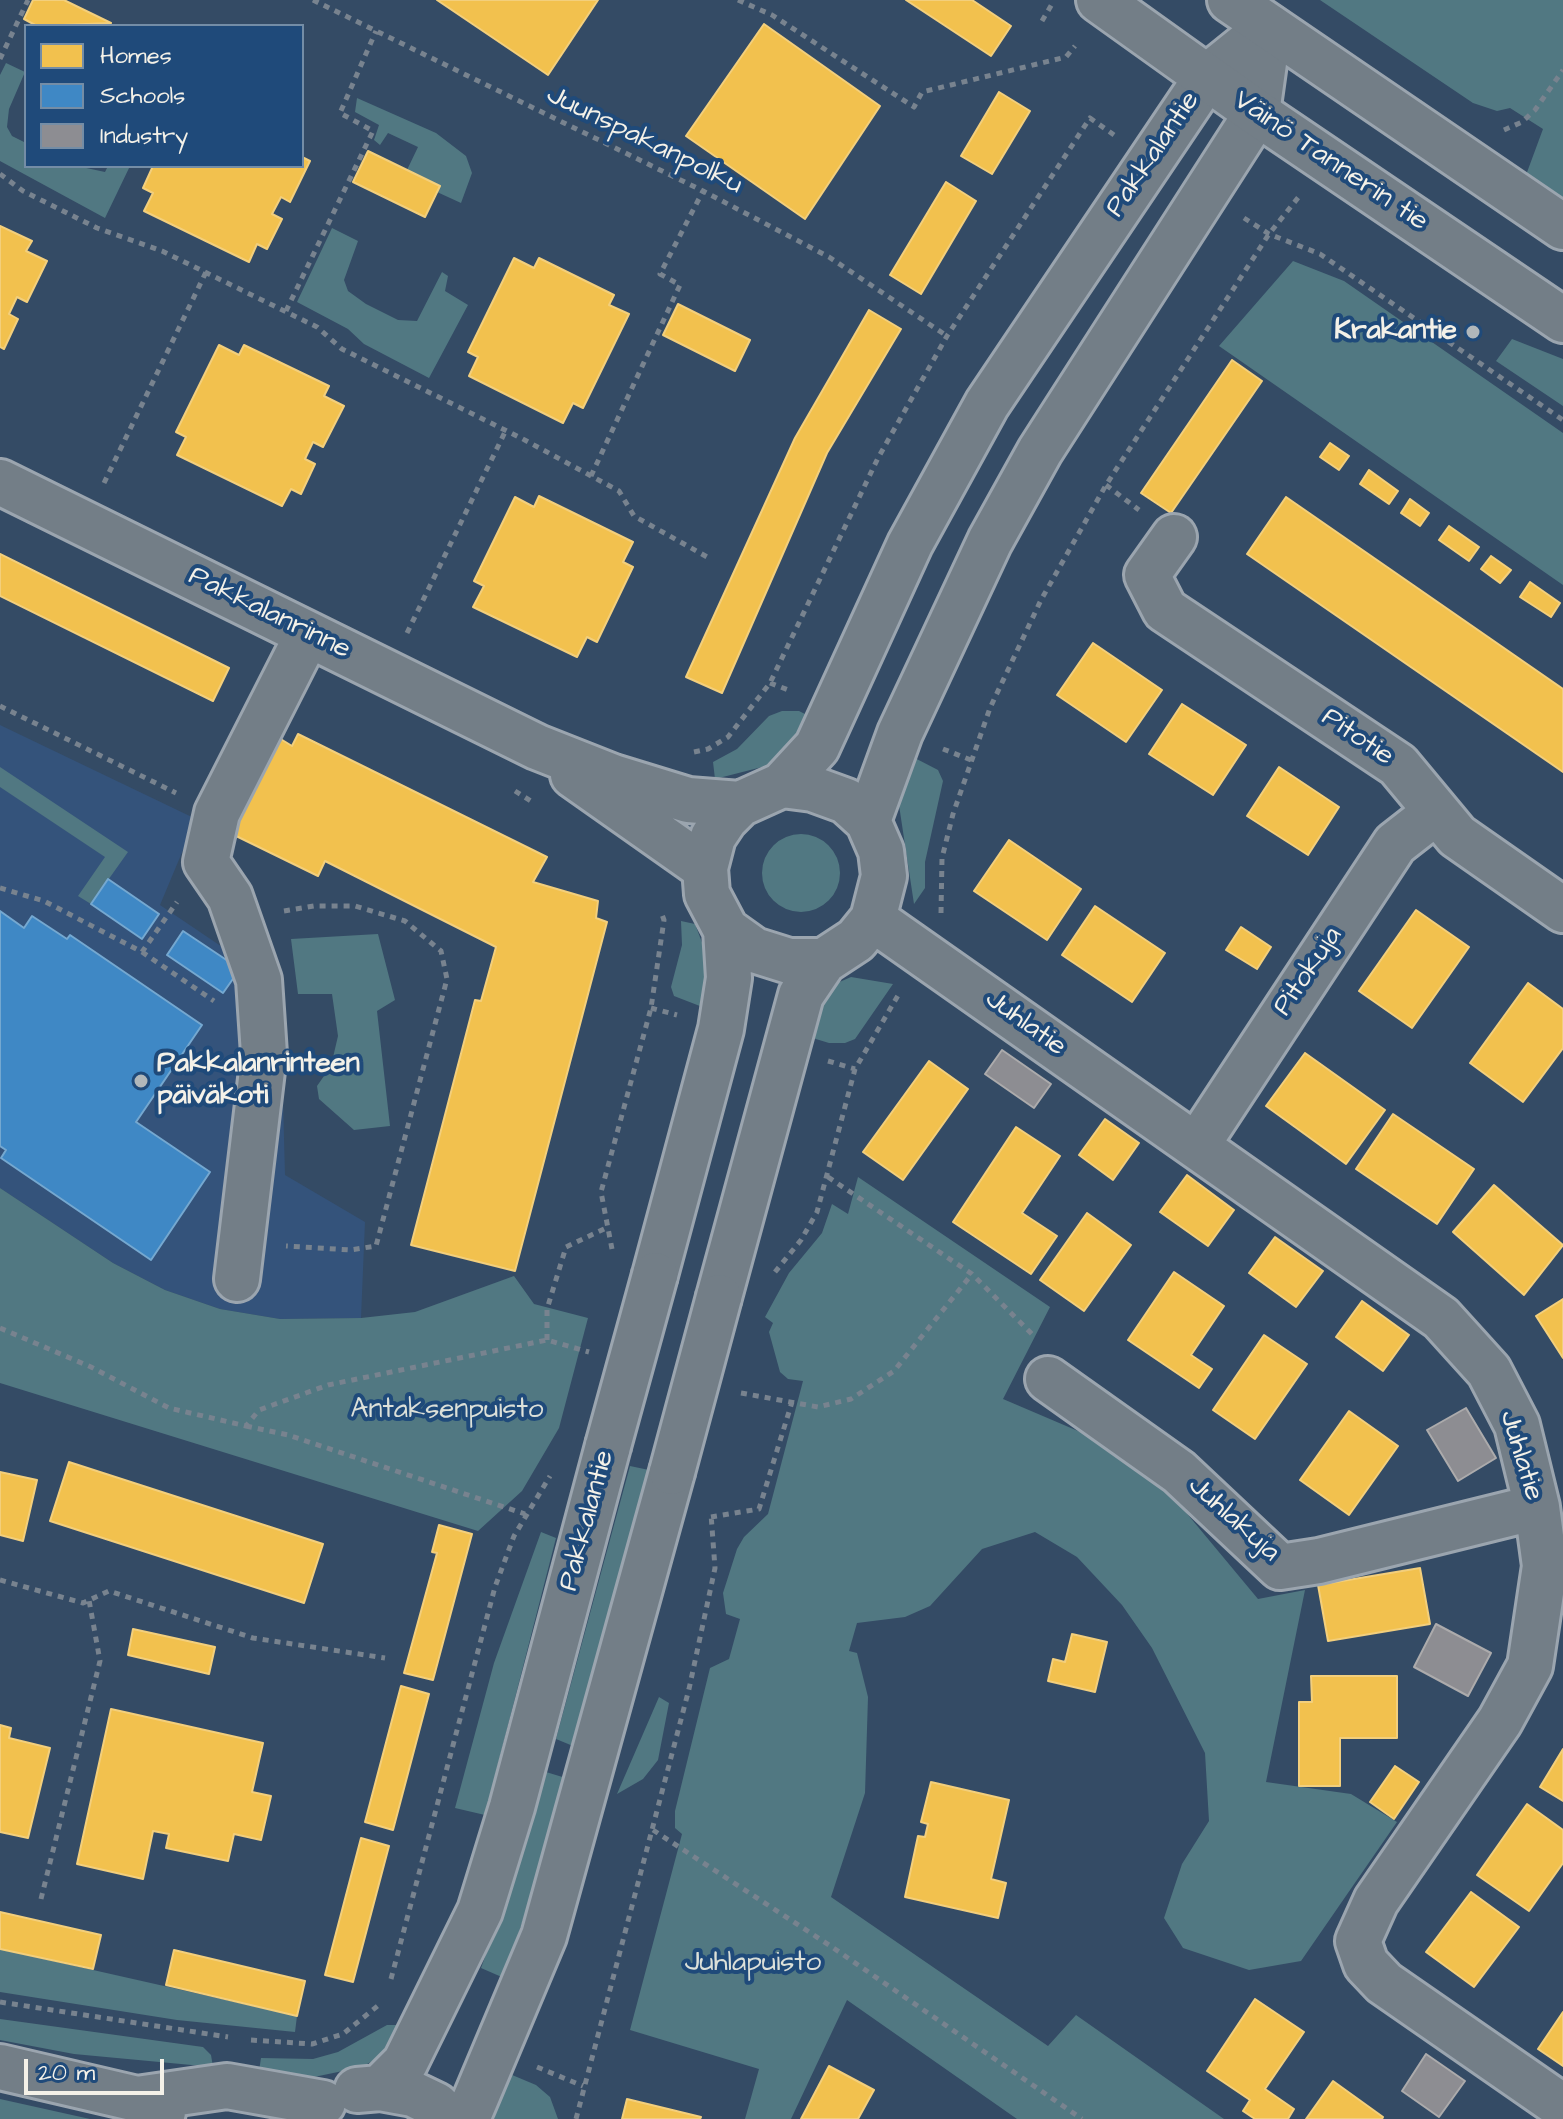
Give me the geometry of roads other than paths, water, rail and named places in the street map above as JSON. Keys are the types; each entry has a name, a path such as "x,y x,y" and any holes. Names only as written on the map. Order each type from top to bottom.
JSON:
{"street":[{"name":"Väinö Tannerin tie","path":"1099,0 1257,113 1563,320"},
{"path":"1230,0 1563,227"},
{"name":"Pakkalantie","path":"782,785 817,747 910,544 987,404 1207,77 1269,27"},
{"path":"868,821 900,733 990,541 1040,451 1257,113 1269,27"},
{"name":"Pakkalanrinne","path":"0,482 537,747 613,777 688,800 740,804"},
{"name":"Pitotie","path":"1174,537 1147,575 1165,610 1398,765 1457,836 1563,910"},
{"path":"239,1261 264,1054 259,980 241,920 230,897 206,862 217,813 308,634"},
{"name":"Pakkalanrinne","path":"537,747 620,811 705,868"},
{"path":"467,2119 544,1936 801,995 824,961 856,940 873,919 884,876 881,851 868,821 846,801 813,789 782,785 740,804 713,837 705,868 707,894 726,930 754,950 789,961 824,961"},
{"name":"Pitokuja","path":"1197,1145 1395,844 1436,812"},
{"name":"Juhlatie","path":"873,919 1441,1318 1489,1371 1517,1425 1537,1507 1545,1566 1530,1666 1500,1721 1376,1901 1358,1941 1366,1964 1384,1983 1563,2107"},
{"name":"Pakkalantie","path":"380,2088 411,2053 480,1911 512,1807 721,1029 729,978 726,930"},
{"name":"Juhlakuja","path":"1048,1379 1179,1472 1280,1567 1319,1561 1537,1507"},
{"path":"0,2067 137,2099 178,2119"},
{"path":"137,2099 227,2086 315,2111 350,2091 380,2088 413,2094 436,2105 450,2119"}],"place":[{"name":"Krakantie","path":"1473,332"},
{"name":"Pakkalanrinteen päiväkoti","path":"141,1081"}],"park label":[{"name":"Antaksenpuisto","path":"447,1411"},
{"name":"Juhlapuisto","path":"753,1964"}]}
